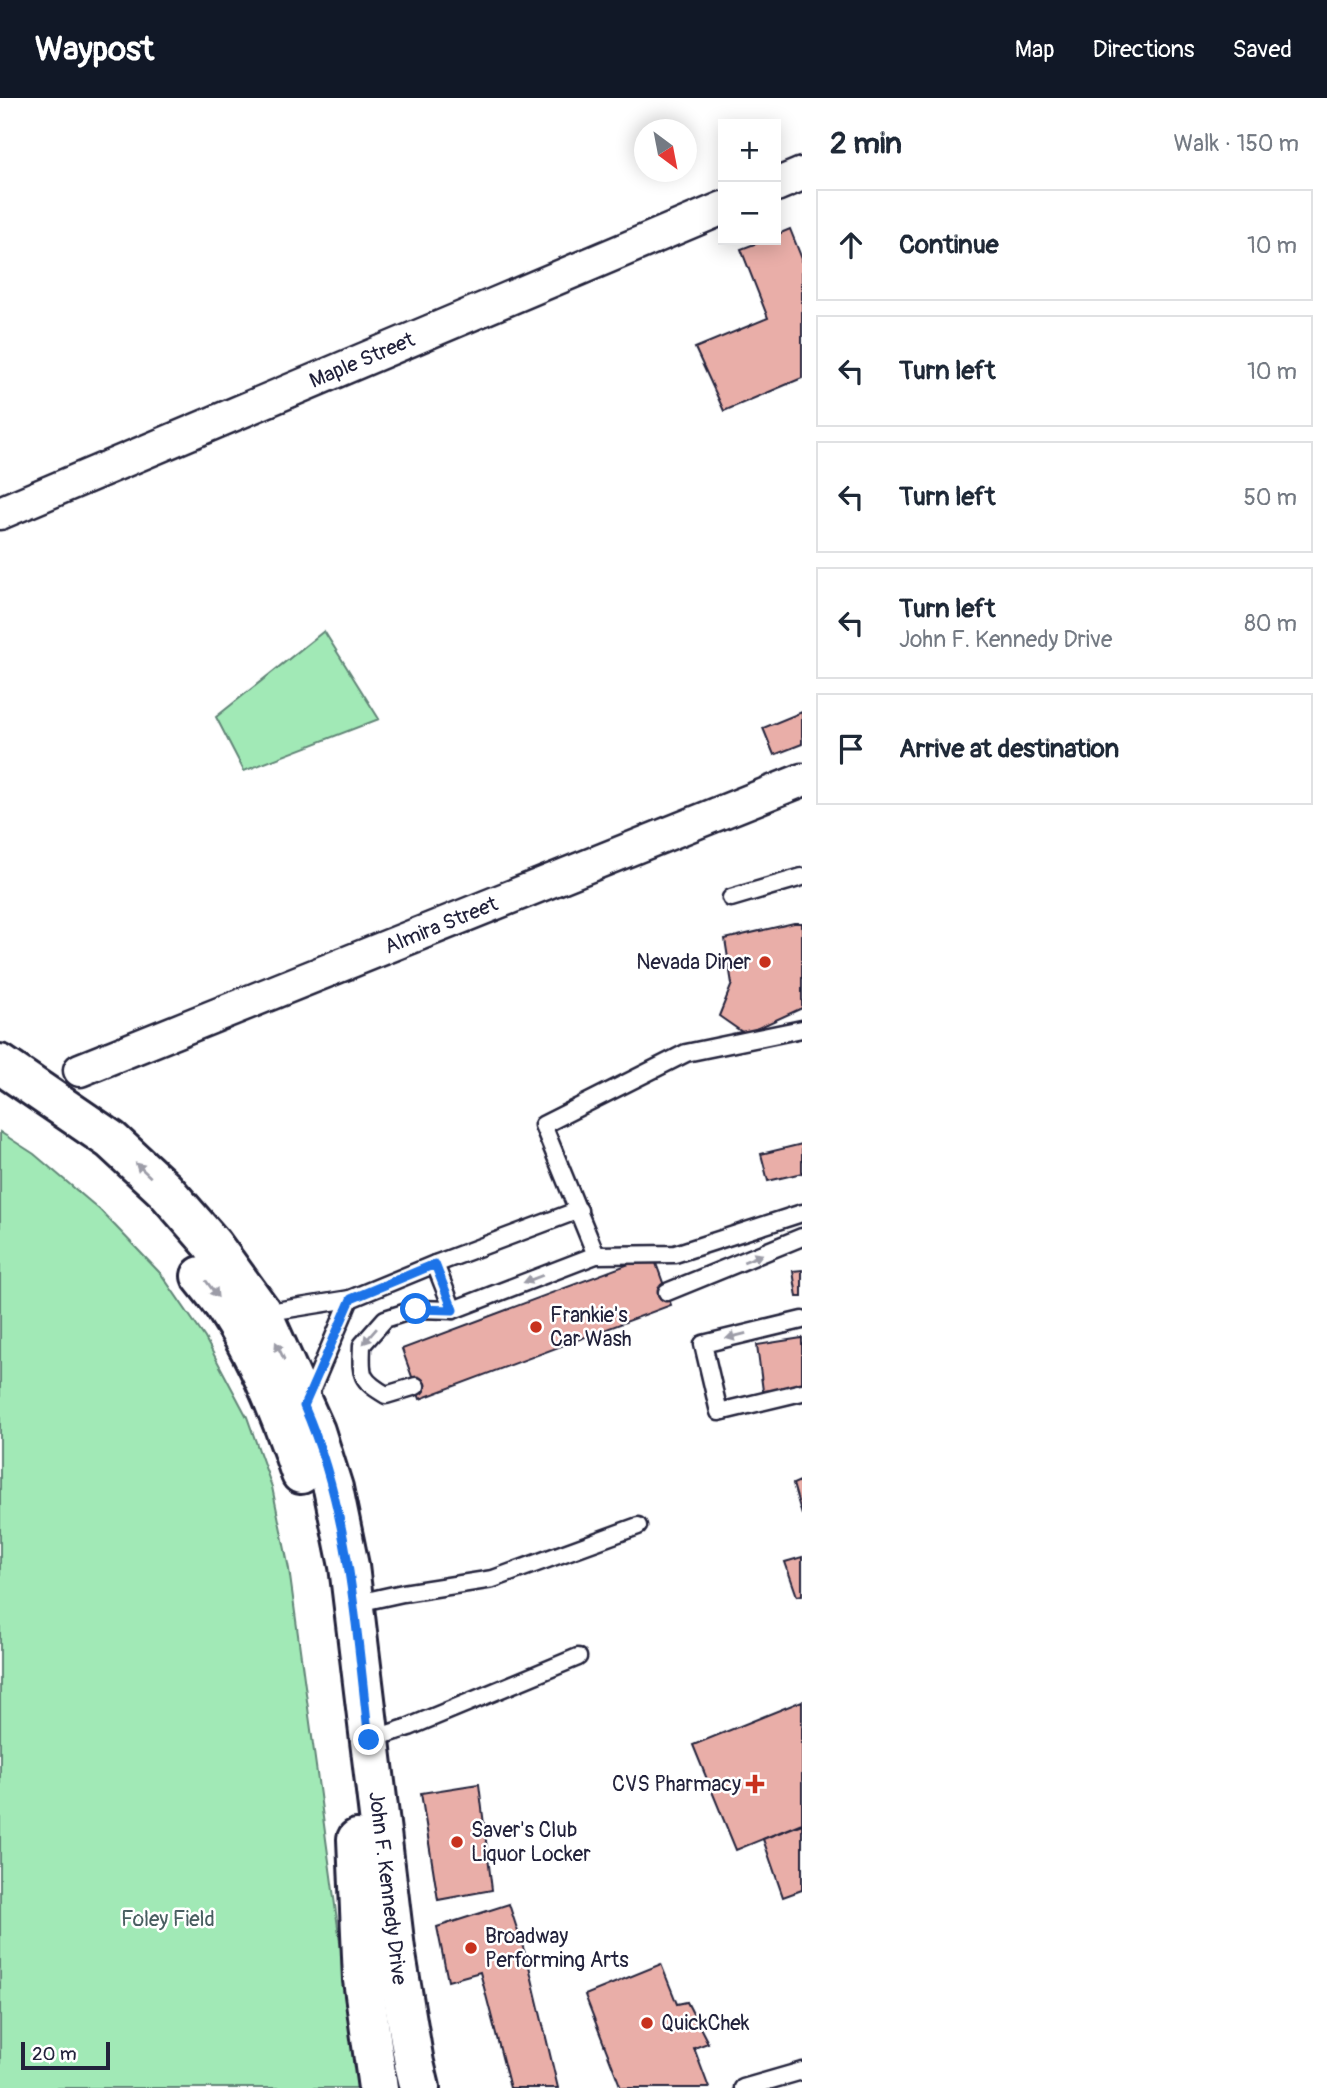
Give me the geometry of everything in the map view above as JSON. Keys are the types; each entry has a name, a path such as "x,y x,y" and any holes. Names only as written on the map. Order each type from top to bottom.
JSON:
{"main road":[{"name":"John F. Kennedy Drive","path":"0,1064 111,1140 165,1190 212,1244 262,1313 315,1431 333,1488 349,1566 395,1949 420,2088"},
{"name":"John F. Kennedy Drive","path":"0,1096 94,1161 145,1209 191,1261 231,1316 260,1372 290,1440 307,1495 322,1570 357,1839 397,2088"},
{"path":"357,1839 363,1980 378,2088"},
{"path":"395,1949 432,2088"}],"street":[{"path":"781,184 802,174"},
{"name":"Maple Street","path":"0,513 718,210"},
{"name":"Almira Street","path":"80,1070 802,780"}],"lane":[{"path":"731,898 802,877"},
{"path":"596,1255 543,1125 686,1054 802,1029"},
{"path":"262,1313 351,1299 579,1210"},
{"path":"416,1386 386,1395 370,1385 361,1371 362,1345 385,1319 416,1309 453,1310 596,1255 675,1254 802,1213"},
{"path":"667,1292 802,1237"},
{"path":"435,1264 453,1310"},
{"path":"304,1406 351,1299"},
{"path":"802,1320 703,1344 719,1412 802,1392"},
{"path":"353,1604 492,1579 638,1526"},
{"path":"369,1740 409,1727 578,1657"},
{"path":"743,2088 802,2071"}],"green space":[{"path":"324,631 379,719 244,771 216,717"},
{"name":"Foley Field","path":"0,1132 34,1154 100,1210 161,1274 205,1338 247,1417 272,1487 289,1569 360,2088 0,2088"}],"building":[{"path":"790,229 802,259 802,378 724,411 695,348 768,318 741,249 752,245 781,245 781,233"},
{"path":"802,712 802,744 774,755 763,728"},
{"name":"Nevada Diner","path":"802,923 802,1008 745,1034 719,1016 732,984 725,939"},
{"path":"802,1144 802,1173 768,1181 761,1154"},
{"name":"Frankie's Car Wash","path":"653,1255 671,1305 420,1399 402,1349"},
{"path":"802,1270 802,1297 797,1297 793,1271"},
{"path":"802,1338 802,1387 763,1391 757,1345"},
{"path":"802,1480 802,1515 793,1484"},
{"path":"802,1557 802,1595 797,1596 785,1562"},
{"name":"CVS Pharmacy","path":"802,1701 802,1823 736,1850 693,1745"},
{"name":"Saver's Club Liquor Locker","path":"479,1784 492,1890 438,1900 421,1793"},
{"path":"802,1824 802,1890 783,1897 763,1839"},
{"path":"509,1904 529,1966 558,2088 510,2088 480,1972 448,1981 437,1927"},
{"name":"QuickChek","path":"661,1964 677,2004 687,2002 708,2043 694,2048 709,2088 621,2088 585,1995"}],"place":[{"name":"Nevada Diner","path":"765,962"},
{"name":"Frankie's Car Wash","path":"536,1327"},
{"name":"CVS Pharmacy","path":"755,1784"},
{"name":"Saver's Club Liquor Locker","path":"457,1842"},
{"name":"Broadway Performing Arts","path":"471,1948"},
{"name":"QuickChek","path":"647,2023"}],"route":[{"path":"369,1740 349,1566 333,1488 304,1406 351,1299 435,1264 453,1310 416,1309"}]}
